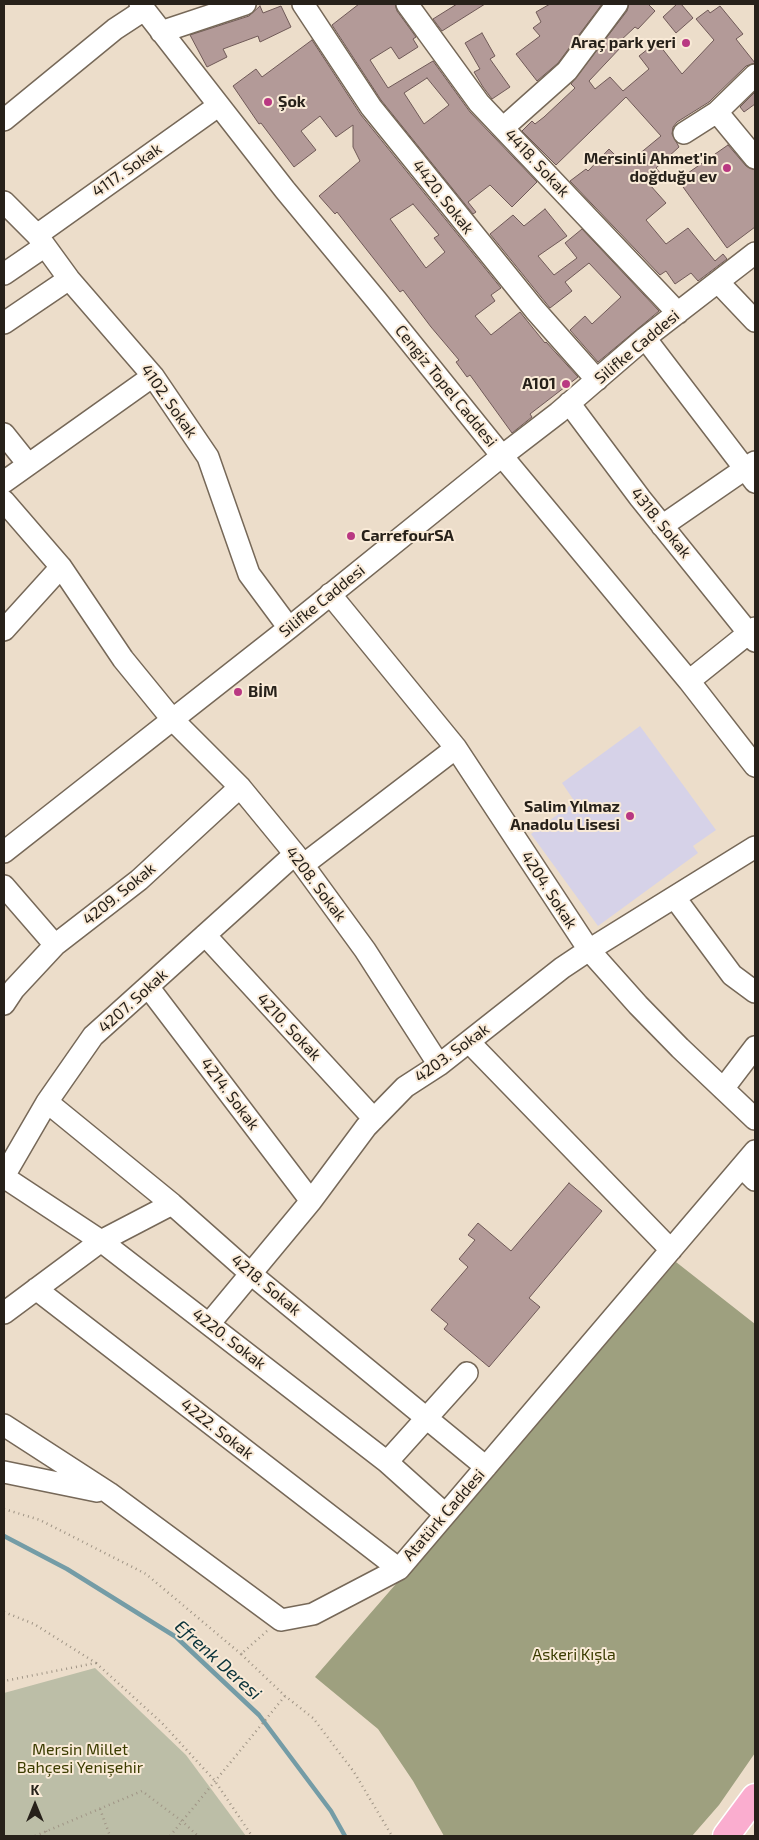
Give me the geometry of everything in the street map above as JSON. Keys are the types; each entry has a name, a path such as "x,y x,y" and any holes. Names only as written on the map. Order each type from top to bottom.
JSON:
{"main road":[{"path":"726,1836 755,1797"}],"street":[{"path":"161,32 244,4"},
{"name":"4420. Sokak","path":"303,4 371,107 534,310 597,380"},
{"name":"4418. Sokak","path":"407,4 479,103 678,313"},
{"path":"503,128 567,71 617,4"},
{"path":"4,120 142,7"},
{"name":"Cengiz Topel Caddesi","path":"142,7 218,106 502,456 689,681 755,766"},
{"path":"684,133 717,112 755,75"},
{"name":"4117. Sokak","path":"4,274 41,240 218,106"},
{"path":"717,112 755,158"},
{"name":"4102. Sokak","path":"4,202 41,240 69,279 153,376 208,457 249,574 289,628"},
{"name":"Silifke Caddesi","path":"4,852 289,628 570,403 645,338 755,253"},
{"path":"4,323 69,279"},
{"path":"718,282 755,320"},
{"path":"645,338 752,471 662,526"},
{"path":"4,482 153,376"},
{"name":"4318. Sokak","path":"570,403 662,526 753,634"},
{"path":"4,434 28,464"},
{"name":"4208. Sokak","path":"4,501 62,567 123,659 172,719 240,787 299,860 365,950 439,1065"},
{"path":"4,630 62,567"},
{"name":"4204. Sokak","path":"330,594 456,748 588,950 652,1019 755,1119"},
{"path":"689,681 753,634"},
{"name":"4207. Sokak","path":"4,1177 48,1102 93,1036 205,936 299,860 456,748"},
{"name":"4209. Sokak","path":"4,1004 14,989 55,945 140,880 240,787"},
{"name":"4203. Sokak","path":"209,1324 311,1201 366,1127 405,1086 439,1065 562,968 588,950 755,847"},
{"path":"4,886 55,945"},
{"path":"675,898 732,975 755,992"},
{"name":"4210. Sokak","path":"205,936 374,1119"},
{"name":"4214. Sokak","path":"149,988 311,1201"},
{"path":"469,1042 671,1250"},
{"path":"723,1089 755,1047"},
{"name":"4218. Sokak","path":"48,1102 172,1204 251,1274 486,1467"},
{"name":"Atatürk Caddesi","path":"281,1620 314,1614 399,1569 671,1250 751,1166"},
{"name":"4220. Sokak","path":"4,1177 102,1241 387,1462 445,1514"},
{"path":"4,1313 102,1241 172,1204"},
{"name":"4222. Sokak","path":"36,1289 399,1569"},
{"path":"387,1462 467,1373"},
{"path":"4,1424 109,1493 281,1620"},
{"path":"4,1472 109,1493"}],"path":[{"path":"4,1508 40,1520 146,1574 241,1654 285,1696 313,1718 354,1772 392,1836"},
{"path":"4,1612 34,1624 96,1663 162,1723 215,1781 252,1836"},
{"path":"241,1654 281,1620"},
{"path":"4,1681 96,1663"},
{"path":"170,1836 285,1696"},
{"path":"35,1836 142,1791 198,1836"},
{"path":"100,1809 110,1836"},
{"path":"46,1831 48,1836"}],"shaded area":[{"name":"Salim Yılmaz Anadolu Lisesi","path":"640,726 716,830 693,846 698,853 598,926 531,834 575,802 562,783"}],"green space":[{"name":"Askeri Kışla","path":"676,1262 755,1324 755,1753 719,1805 692,1836 444,1836 413,1781 378,1729 315,1677"},
{"name":"Mersin Millet Bahçesi Yenişehir","path":"95,1668 186,1755 246,1836 4,1836 4,1693"}],"building":[{"path":"359,4 395,4 397,11 416,37 413,39 418,47 399,59 391,47 370,60 388,88 433,61 470,112 537,182 512,207 490,185 468,202 476,212 473,214 381,100 332,25","holes":["427,78 449,105 424,124 404,93"]},
{"path":"457,4 485,4 442,31 433,19"},
{"path":"550,4 602,4 558,63 537,81 516,54 540,36 533,28 541,22 536,12"},
{"path":"629,4 648,4 655,11 638,29 635,27 619,42 622,46 589,81 595,89 610,77 623,91 649,69 639,56 657,42 682,74 714,40 696,19 708,10 710,13 720,6 743,34 736,39 755,63 746,66 709,102 677,122 673,127 672,134 679,147 656,168 662,175 650,185 666,203 646,220 666,244 688,228 715,261 723,254 727,259 698,281 691,273 675,284 666,271 660,275 570,181 586,169 588,171 609,149 624,164 626,162 627,164 661,136 626,97 556,165 522,131 532,121 535,124 544,117 575,88 571,84 627,11"},
{"path":"677,4 681,4 693,18 676,33 663,17"},
{"path":"260,6 263,13 281,6 291,27 260,42 258,36 223,49 227,57 207,67 190,35 249,16"},
{"path":"482,33 495,56 490,59 510,87 492,99 474,72 480,69 465,43"},
{"path":"312,40 361,115 501,288 491,295 495,301 475,316 491,335 520,312 545,343 578,377 530,414 532,417 512,433 470,375 467,377 456,362 459,360 403,290 400,292 337,212 335,214 319,196 360,161 353,147 353,125 336,137 320,116 301,131 316,150 294,167 261,123 259,124 233,86 256,69 262,77","holes":["413,204 439,235 434,238 445,252 426,268 390,219"]},
{"path":"755,92 755,104 744,112 740,107"},
{"path":"728,145 746,166 755,170 755,227 727,248 678,180"},
{"path":"545,209 567,236 538,256 554,275 577,258 565,243 582,229 659,311 598,362 570,330 585,316 592,324 621,297 589,263 565,282 572,291 550,308 490,234 513,215 524,226"},
{"path":"569,1183 602,1211 529,1298 540,1307 489,1367 444,1329 448,1324 431,1310 468,1267 459,1259 475,1240 468,1235 478,1223 511,1251"}],"waterway":[{"name":"Efrenk Deresi","path":"4,1536 67,1569 176,1637 259,1715 331,1811 345,1836"}],"place":[{"name":"Araç park yeri","path":"686,43"},
{"name":"Şok","path":"268,102"},
{"name":"Mersinli Ahmet'in doğduğu ev","path":"727,168"},
{"name":"A101","path":"566,384"},
{"name":"CarrefourSA","path":"351,536"},
{"name":"BİM","path":"238,692"},
{"name":"Salim Yılmaz Anadolu Lisesi","path":"630,816"}]}
